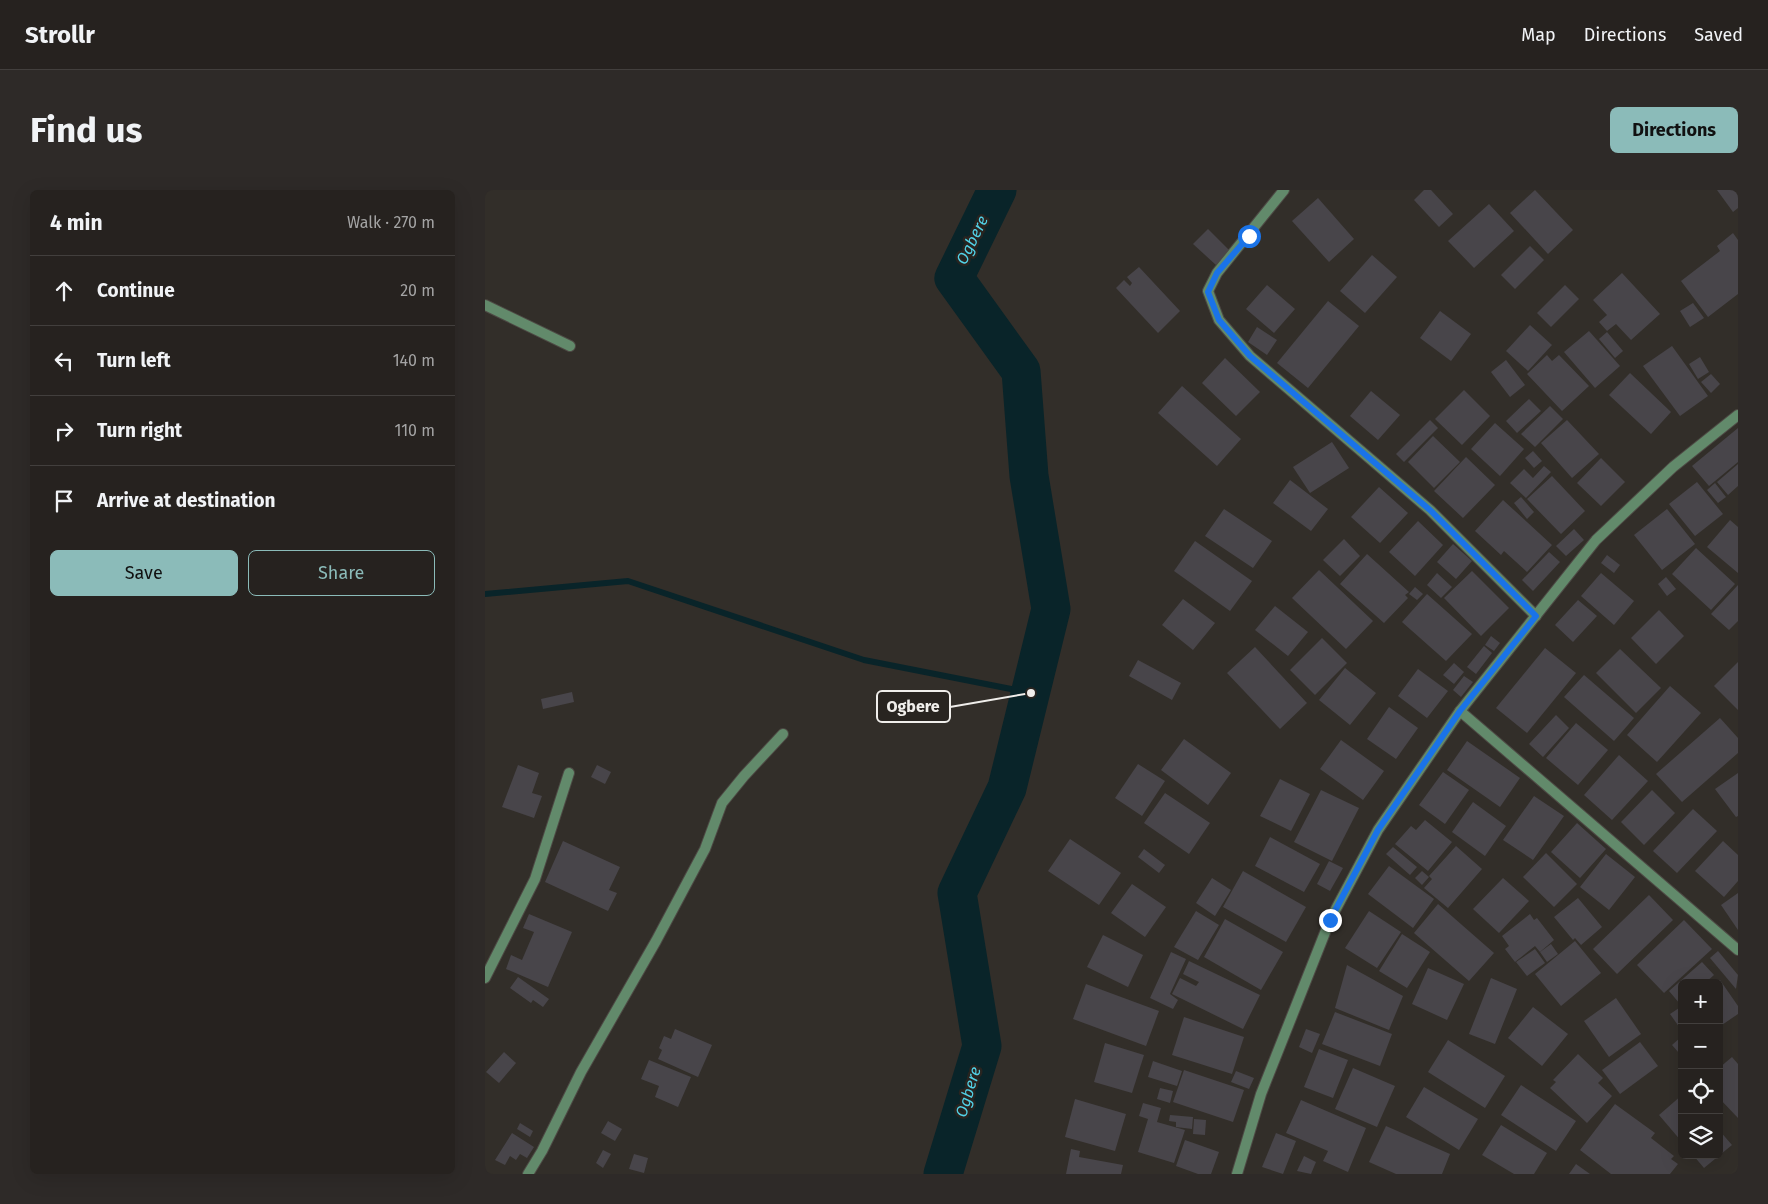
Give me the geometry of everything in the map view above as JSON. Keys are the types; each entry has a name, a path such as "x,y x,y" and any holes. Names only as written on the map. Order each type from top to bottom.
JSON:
{"street":[{"path":"1284,190 1217,273 1208,292 1219,320 1250,356 1430,510 1536,616"},
{"path":"485,305 570,346"},
{"path":"1237,1174 1261,1094 1330,920 1378,830 1460,711 1596,540 1673,467 1738,415"},
{"path":"1460,711 1738,950"},
{"path":"528,1174 542,1151 581,1072 656,941 705,849 722,803 783,734"},
{"path":"485,978 535,879 569,772"}],"building":[{"path":"1424,190 1431,190 1453,214 1439,227 1414,200"},
{"path":"1535,190 1573,230 1548,254 1510,213"},
{"path":"1717,190 1738,190 1738,208 1733,212"},
{"path":"1318,198 1354,239 1329,262 1292,221"},
{"path":"1489,204 1514,231 1474,268 1448,241"},
{"path":"1208,229 1230,251 1216,265 1193,244"},
{"path":"1733,233 1738,240 1738,294 1708,317 1681,281 1720,251 1717,246"},
{"path":"1530,246 1544,260 1515,289 1501,275"},
{"path":"1372,255 1397,277 1365,313 1340,291"},
{"path":"1139,267 1180,311 1158,333 1116,288 1124,280 1130,286 1132,283 1127,277"},
{"path":"1622,273 1660,314 1631,340 1616,324 1607,331 1599,322 1607,315 1593,300"},
{"path":"1267,285 1295,309 1274,333 1246,309"},
{"path":"1565,285 1579,299 1551,327 1537,313"},
{"path":"1328,301 1359,326 1308,388 1277,363"},
{"path":"1693,303 1704,318 1690,327 1680,311"},
{"path":"1440,311 1471,334 1451,361 1420,338"},
{"path":"1530,325 1552,345 1528,371 1506,351"},
{"path":"1257,327 1277,340 1267,355 1248,342"},
{"path":"1589,331 1620,366 1595,388 1564,352"},
{"path":"1607,332 1623,351 1615,358 1599,339"},
{"path":"1672,346 1708,396 1680,416 1643,366"},
{"path":"1547,355 1552,361 1559,355 1589,386 1562,411 1527,374"},
{"path":"1700,357 1709,372 1698,379 1689,364"},
{"path":"1225,358 1260,392 1236,416 1202,383"},
{"path":"1506,360 1525,385 1510,397 1491,372"},
{"path":"1630,373 1671,412 1651,434 1609,395"},
{"path":"1711,374 1720,384 1711,393 1701,382"},
{"path":"1182,386 1241,439 1217,466 1158,413"},
{"path":"1464,390 1490,416 1462,445 1435,419"},
{"path":"1371,391 1400,415 1378,440 1350,416"},
{"path":"1529,399 1541,411 1517,433 1506,421"},
{"path":"1550,406 1563,419 1535,447 1521,434"},
{"path":"1430,420 1438,428 1404,462 1396,454"},
{"path":"1567,420 1599,454 1572,478 1541,443"},
{"path":"1495,423 1524,449 1500,476 1471,449"},
{"path":"1738,428 1738,462 1709,486 1692,466"},
{"path":"1433,436 1460,462 1434,488 1408,462"},
{"path":"1332,442 1349,468 1310,493 1293,467"},
{"path":"1533,451 1542,461 1534,468 1525,458"},
{"path":"1466,457 1495,485 1463,518 1434,491"},
{"path":"1601,458 1625,482 1601,506 1577,483"},
{"path":"1738,464 1738,486 1728,495 1717,482"},
{"path":"1544,466 1551,472 1526,498 1510,483 1524,469 1533,478"},
{"path":"1552,476 1585,511 1561,534 1527,499"},
{"path":"1290,480 1328,509 1311,531 1273,503"},
{"path":"1697,482 1723,514 1695,536 1669,504"},
{"path":"1715,483 1726,497 1718,503 1707,490"},
{"path":"1379,487 1408,513 1380,543 1351,517"},
{"path":"1521,497 1534,512 1527,519 1514,503"},
{"path":"1503,500 1552,545 1527,572 1504,551 1501,555 1475,531"},
{"path":"1224,509 1272,541 1253,568 1205,536"},
{"path":"1667,509 1695,544 1662,570 1634,535"},
{"path":"1730,520 1738,527 1738,573 1707,547"},
{"path":"1418,521 1443,545 1415,576 1389,552"},
{"path":"1574,529 1584,540 1566,556 1556,546"},
{"path":"1344,539 1360,556 1340,576 1323,560"},
{"path":"1195,541 1252,581 1230,611 1174,571"},
{"path":"1453,544 1472,561 1456,579 1437,562"},
{"path":"1696,548 1735,584 1711,610 1672,574"},
{"path":"1549,552 1560,562 1533,591 1522,580"},
{"path":"1367,554 1409,592 1405,595 1408,598 1384,623 1340,584"},
{"path":"1607,555 1620,565 1614,573 1601,563"},
{"path":"1319,570 1373,621 1346,649 1292,598"},
{"path":"1472,571 1509,608 1481,636 1444,598"},
{"path":"1437,573 1452,587 1441,598 1427,585"},
{"path":"1601,573 1634,601 1614,625 1581,596"},
{"path":"1666,577 1676,589 1667,596 1658,584"},
{"path":"1738,585 1738,621 1729,630 1711,614"},
{"path":"1415,587 1423,594 1417,600 1409,594"},
{"path":"1427,594 1472,634 1446,661 1402,622"},
{"path":"1183,599 1215,623 1193,650 1162,625"},
{"path":"1578,600 1597,616 1573,642 1555,625"},
{"path":"1275,606 1308,632 1288,656 1255,630"},
{"path":"1659,610 1684,636 1656,664 1631,638"},
{"path":"1491,636 1500,643 1494,651 1485,645"},
{"path":"1322,638 1347,663 1315,695 1290,670"},
{"path":"1484,646 1492,653 1476,674 1467,667"},
{"path":"1255,647 1307,703 1280,729 1227,673"},
{"path":"1545,648 1576,673 1527,733 1496,708"},
{"path":"1620,649 1661,688 1636,713 1596,673"},
{"path":"1138,660 1181,683 1172,700 1129,676"},
{"path":"1738,662 1738,710 1714,686"},
{"path":"1454,663 1464,672 1454,684 1443,675"},
{"path":"1345,668 1376,693 1350,725 1319,700"},
{"path":"1418,669 1448,691 1427,718 1398,696"},
{"path":"1584,675 1634,718 1614,741 1564,697"},
{"path":"1464,676 1473,682 1461,697 1453,690"},
{"path":"1670,686 1701,713 1657,762 1627,735"},
{"path":"572,692 574,702 543,709 541,699"},
{"path":"1389,707 1418,728 1396,759 1367,739"},
{"path":"1556,715 1569,728 1543,757 1529,744"},
{"path":"1720,718 1738,738 1738,753 1682,802 1656,774"},
{"path":"1576,723 1608,750 1578,785 1546,758"},
{"path":"1184,739 1231,773 1208,805 1161,770"},
{"path":"1341,740 1384,771 1363,800 1320,769"},
{"path":"1467,741 1520,778 1500,807 1447,770"},
{"path":"1619,755 1648,781 1612,820 1584,795"},
{"path":"1138,764 1165,781 1142,816 1115,798"},
{"path":"518,765 539,773 532,793 542,796 534,818 502,807"},
{"path":"597,765 611,772 605,784 591,777"},
{"path":"1443,772 1469,790 1445,824 1419,805"},
{"path":"1738,773 1738,816 1736,817 1715,789"},
{"path":"1280,779 1310,794 1291,831 1260,816"},
{"path":"1321,790 1359,808 1332,861 1294,842"},
{"path":"1652,790 1675,813 1644,845 1621,822"},
{"path":"1165,793 1210,823 1189,854 1144,823"},
{"path":"1534,796 1564,816 1533,860 1503,840"},
{"path":"1473,802 1506,826 1485,856 1452,832"},
{"path":"1693,809 1717,831 1677,873 1653,851"},
{"path":"1425,820 1452,842 1428,871 1395,844 1411,826 1416,830"},
{"path":"1577,823 1606,849 1580,878 1551,852"},
{"path":"1270,837 1320,864 1304,892 1255,866"},
{"path":"1070,839 1121,873 1099,905 1048,871"},
{"path":"563,841 620,867 609,890 617,893 608,911 545,882"},
{"path":"1723,841 1738,855 1738,881 1724,897 1695,871"},
{"path":"1456,846 1482,869 1448,908 1424,888 1432,879 1429,876"},
{"path":"1393,847 1417,867 1410,875 1386,854"},
{"path":"1144,849 1165,865 1159,873 1138,857"},
{"path":"1546,853 1577,884 1554,907 1523,877"},
{"path":"1606,854 1635,877 1609,910 1580,887"},
{"path":"1329,861 1343,868 1330,891 1317,884"},
{"path":"1389,866 1434,899 1413,928 1368,894"},
{"path":"1243,871 1306,907 1286,942 1223,907"},
{"path":"1422,871 1429,877 1422,885 1415,878"},
{"path":"1212,878 1231,890 1215,916 1196,903"},
{"path":"1503,878 1529,901 1499,933 1473,909"},
{"path":"1132,884 1166,907 1145,937 1111,913"},
{"path":"1738,893 1738,930 1721,905"},
{"path":"1649,895 1673,920 1617,974 1593,949"},
{"path":"1578,898 1602,927 1581,945 1575,938 1573,940 1554,917"},
{"path":"1438,904 1494,953 1469,981 1414,933"},
{"path":"1196,911 1219,925 1198,960 1174,947"},
{"path":"1369,911 1401,932 1377,968 1345,948"},
{"path":"529,914 572,932 548,987 506,969 511,955 522,960 534,932 523,928"},
{"path":"1530,914 1534,920 1537,918 1554,940 1540,952 1535,946 1515,962 1505,949 1509,946 1502,936"},
{"path":"1225,919 1283,952 1261,990 1204,957"},
{"path":"1684,920 1712,949 1664,993 1637,965"},
{"path":"1402,934 1430,952 1407,988 1379,971"},
{"path":"1103,935 1143,955 1128,987 1087,967"},
{"path":"1575,941 1601,973 1561,1006 1535,974"},
{"path":"1551,944 1558,954 1547,962 1540,952"},
{"path":"1535,949 1545,963 1527,976 1516,962"},
{"path":"1718,951 1738,975 1736,989 1710,958"},
{"path":"1171,952 1186,959 1170,994 1178,1000 1173,1009 1150,998"},
{"path":"1189,961 1260,995 1243,1029 1172,994 1180,978 1196,986 1199,982 1183,974"},
{"path":"1702,962 1714,975 1710,979 1683,979"},
{"path":"1347,965 1403,996 1389,1030 1335,1008"},
{"path":"1428,968 1464,984 1447,1020 1412,1004"},
{"path":"518,977 549,999 543,1007 533,1000 531,1003 510,988"},
{"path":"1491,978 1517,989 1495,1044 1469,1034"},
{"path":"1678,983 1678,1002 1669,991"},
{"path":"1086,984 1159,1011 1146,1046 1073,1019"},
{"path":"1723,984 1738,1006 1738,1014 1723,1024"},
{"path":"1616,998 1641,1034 1609,1057 1584,1021"},
{"path":"1533,1007 1568,1034 1542,1066 1508,1038"},
{"path":"1678,1009 1678,1025 1670,1014"},
{"path":"1335,1012 1392,1034 1380,1066 1322,1044"},
{"path":"1184,1017 1244,1037 1232,1074 1172,1055"},
{"path":"675,1029 712,1045 698,1077 658,1059 662,1050 659,1048 664,1036 671,1039"},
{"path":"1306,1029 1320,1034 1312,1053 1299,1047"},
{"path":"1448,1040 1505,1076 1485,1108 1428,1072"},
{"path":"1678,1040 1678,1052 1672,1045"},
{"path":"1640,1042 1658,1066 1620,1094 1602,1070"},
{"path":"1105,1043 1144,1055 1132,1093 1094,1082"},
{"path":"1319,1049 1348,1060 1333,1098 1304,1087"},
{"path":"504,1052 516,1063 499,1083 486,1072"},
{"path":"1578,1054 1603,1078 1598,1083 1612,1096 1587,1123 1550,1088 1556,1082 1553,1080"},
{"path":"1732,1057 1738,1064 1738,1118 1723,1102 1723,1065"},
{"path":"649,1060 691,1077 678,1107 655,1097 659,1086 641,1079"},
{"path":"1153,1061 1182,1071 1177,1086 1148,1077"},
{"path":"1353,1068 1395,1086 1377,1127 1335,1109"},
{"path":"1184,1070 1244,1090 1233,1122 1173,1102"},
{"path":"1236,1071 1254,1078 1249,1089 1231,1082"},
{"path":"1521,1085 1576,1121 1556,1151 1501,1115"},
{"path":"1424,1087 1478,1119 1459,1150 1406,1117"},
{"path":"1160,1088 1173,1091 1170,1103 1157,1099"},
{"path":"1678,1098 1678,1137 1659,1115"},
{"path":"1075,1099 1126,1114 1115,1151 1065,1137"},
{"path":"1301,1100 1366,1128 1348,1172 1323,1161 1328,1151 1286,1133"},
{"path":"1143,1103 1161,1108 1157,1122 1185,1130 1174,1163 1138,1152 1148,1119 1139,1116"},
{"path":"1615,1104 1655,1133 1651,1138 1674,1156 1671,1159 1678,1164 1670,1174 1611,1174 1580,1150"},
{"path":"1170,1115 1193,1117 1192,1129 1176,1127 1176,1122 1169,1121"},
{"path":"1194,1119 1206,1120 1205,1135 1193,1134"},
{"path":"608,1121 622,1129 615,1141 601,1133"},
{"path":"520,1123 533,1131 530,1137 517,1129"},
{"path":"1501,1125 1547,1153 1534,1174 1514,1174 1482,1155"},
{"path":"1386,1126 1450,1154 1442,1174 1396,1174 1369,1162"},
{"path":"512,1133 534,1147 527,1158 520,1154 516,1160 510,1156 505,1165 495,1160"},
{"path":"1276,1133 1296,1141 1283,1174 1262,1167"},
{"path":"1723,1135 1732,1145 1723,1152"},
{"path":"1185,1140 1219,1152 1211,1174 1198,1174 1176,1166"},
{"path":"1071,1149 1080,1151 1079,1157 1123,1165 1121,1174 1066,1174"},
{"path":"603,1150 611,1154 603,1168 596,1163"},
{"path":"634,1154 648,1158 644,1173 629,1169"},
{"path":"1304,1156 1316,1162 1311,1174 1297,1171"},
{"path":"1696,1159 1715,1159 1704,1168"},
{"path":"1576,1164 1590,1174 1569,1174"}],"waterway":[{"name":"Ogbere","path":"943,1174 982,1046 957,893 1007,788 1051,609 1029,476 1021,371 954,278 997,190"},
{"path":"485,594 628,581 864,660 1031,693"}],"place":[{"name":"Ogbere","path":"1031,693"}],"route":[{"path":"1249,236 1217,273 1208,292 1212,307 1219,320 1250,356 1430,510 1536,616 1460,711 1378,830 1330,920"}]}
